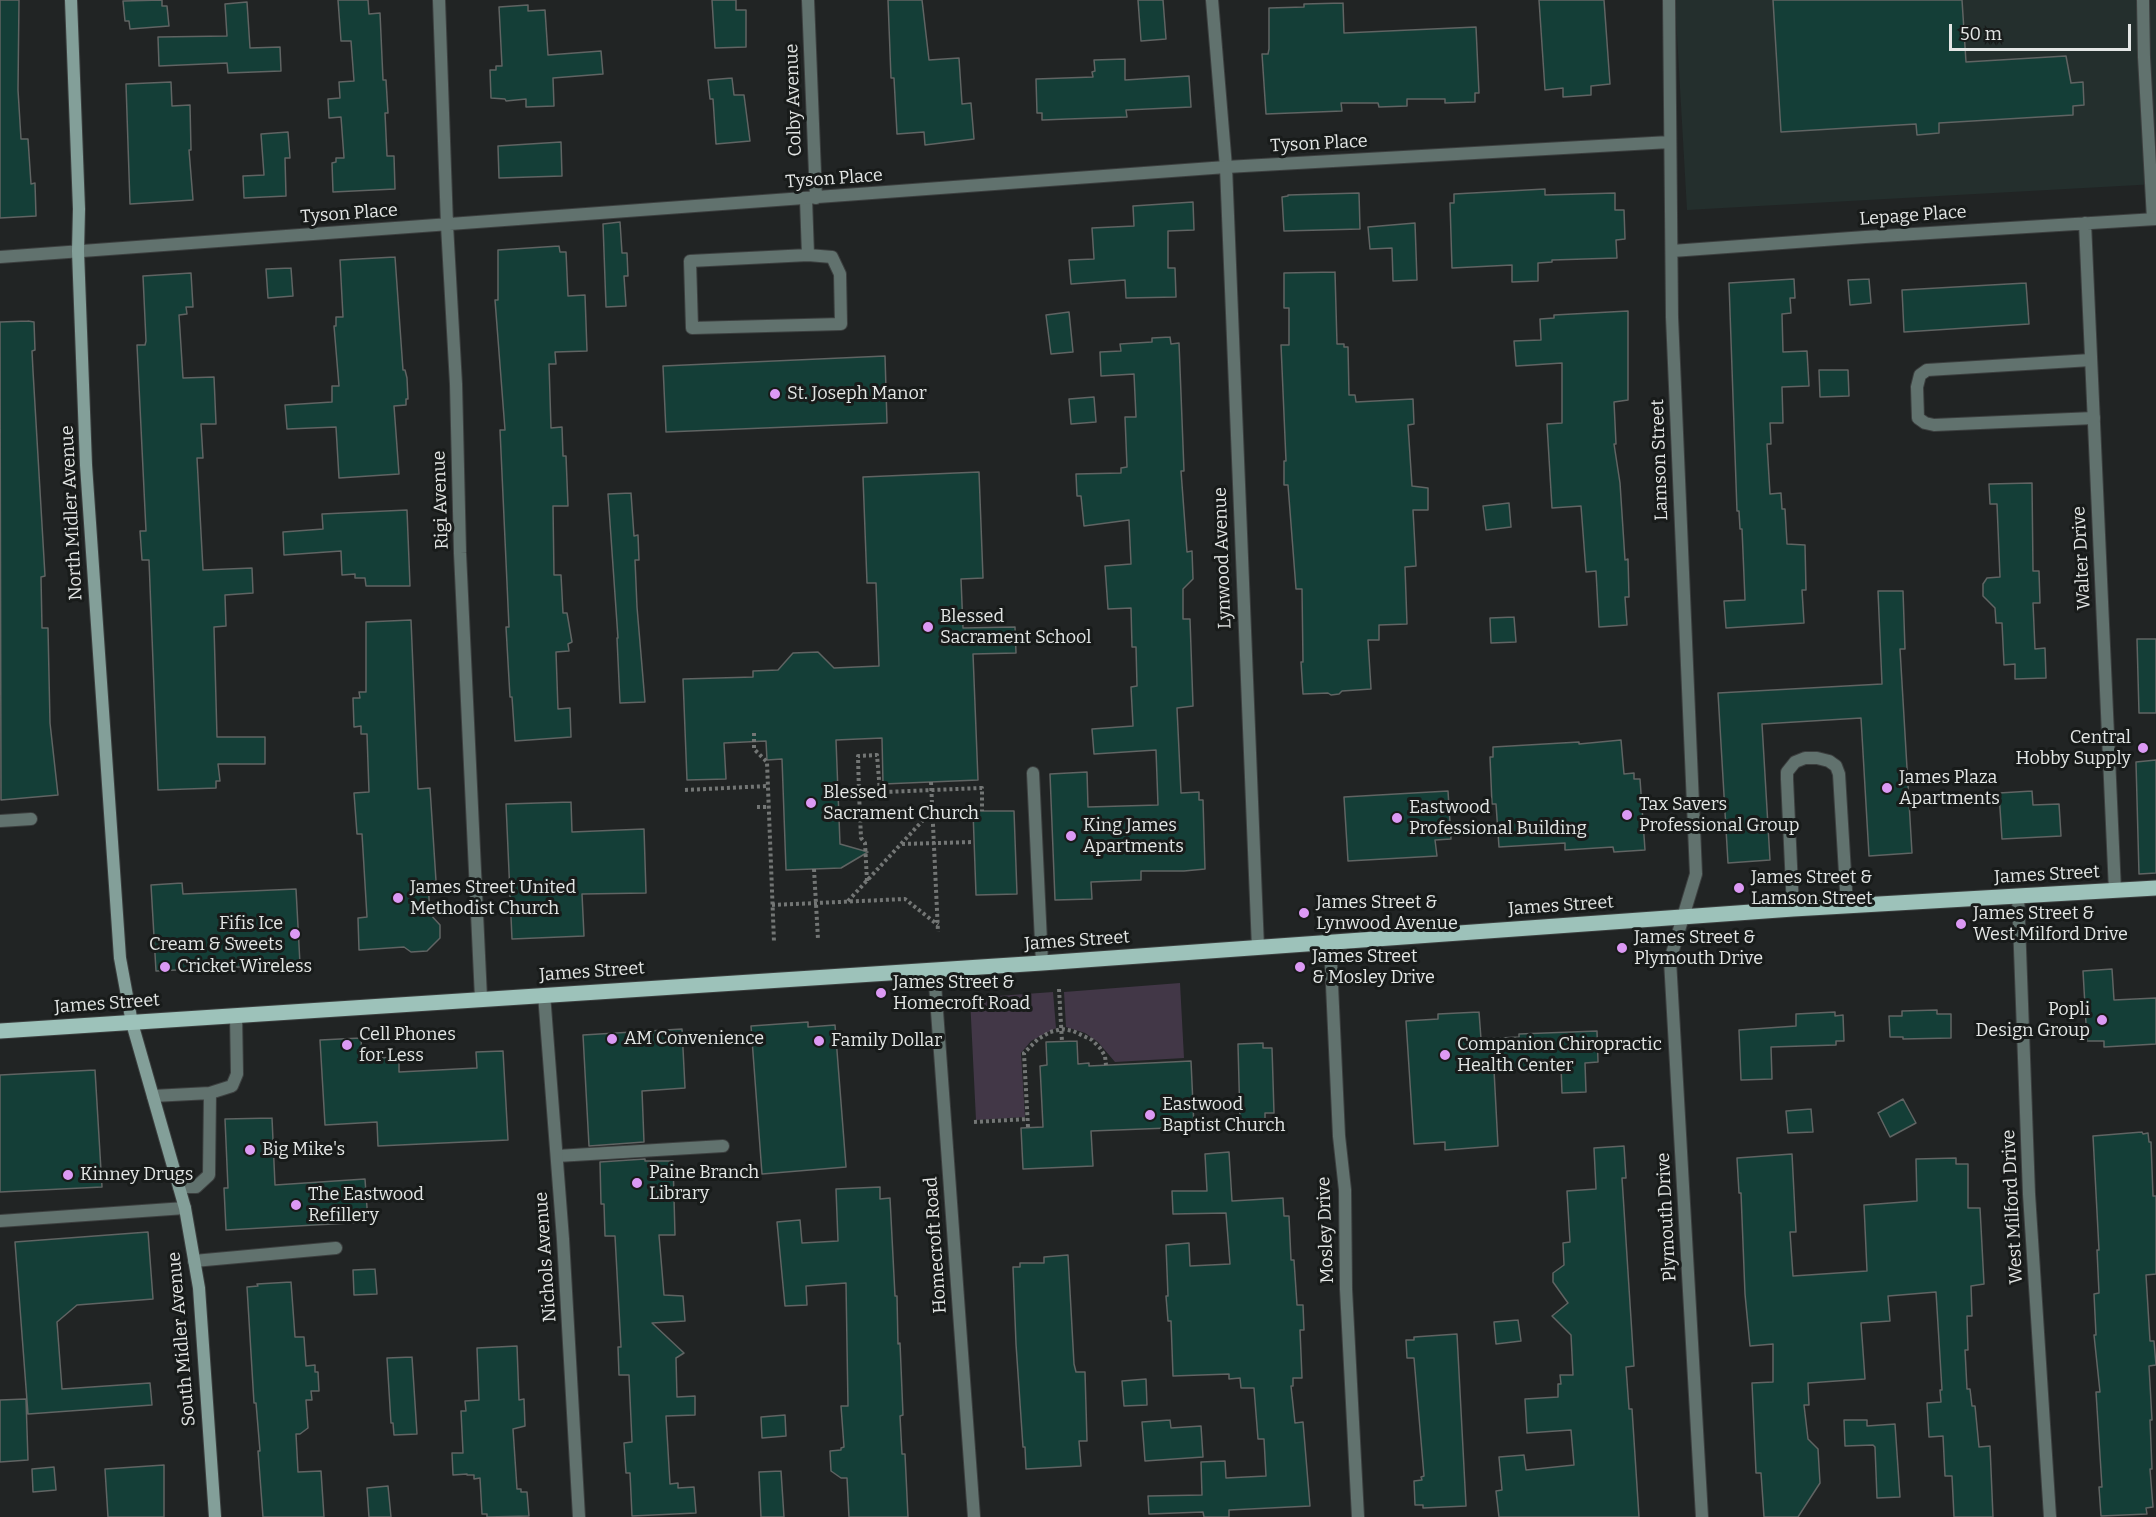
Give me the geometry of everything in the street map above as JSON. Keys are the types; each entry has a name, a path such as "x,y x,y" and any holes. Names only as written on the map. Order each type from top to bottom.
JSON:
{"main road":[{"name":"North Midler Avenue","path":"70,0 79,209 78,251 86,465 120,958 132,1023"},
{"name":"James Street","path":"0,1031 1042,963 1793,909 2156,888"},
{"name":"South Midler Avenue","path":"132,1023 185,1208 199,1288 215,1517"}],"street":[{"name":"Rigi Avenue","path":"439,0 481,998"},
{"name":"Colby Avenue","path":"808,0 811,199 808,255"},
{"name":"Lynwood Avenue","path":"1212,0 1226,167 1258,948"},
{"name":"Lamson Street","path":"1669,0 1672,317 1695,874 1683,917"},
{"path":"2143,0 2144,57 2154,219"},
{"name":"Tyson Place","path":"0,257 1226,167 1670,142"},
{"name":"Lepage Place","path":"1672,251 2154,219"},
{"name":"Walter Drive","path":"2085,223 2115,891"},
{"path":"808,255 832,257 840,274 841,324 692,328 690,261 808,255"},
{"path":"2091,360 1927,370 1920,375 1917,387 1918,418 1934,425 2094,418"},
{"path":"1793,909 1787,772 1796,762 1805,758 1829,761 1836,766 1839,774 1847,906"},
{"path":"1033,773 1042,963"},
{"path":"0,821 31,819"},
{"name":"West Milford Drive","path":"2018,895 2029,1194 2050,1517"},
{"name":"Plymouth Drive","path":"1683,917 1670,960 1702,1517"},
{"name":"Mosley Drive","path":"1330,942 1339,1136 1345,1190 1347,1301 1358,1517"},
{"name":"Homecroft Road","path":"934,970 975,1517"},
{"name":"Nichols Avenue","path":"544,994 557,1156 579,1517"},
{"path":"153,1096 210,1093 232,1086 237,1074 236,1015"},
{"path":"179,1187 196,1187 210,1175 210,1093"},
{"path":"557,1156 723,1146"},
{"path":"0,1221 185,1208"},
{"path":"194,1261 336,1248"}],"path":[{"path":"754,733 754,749 767,762 774,942"},
{"path":"867,881 865,843 861,838 858,756 878,755 879,792"},
{"path":"931,782 939,932"},
{"path":"685,790 768,786"},
{"path":"859,793 982,788 982,811"},
{"path":"757,807 769,807"},
{"path":"847,902 926,817 933,817"},
{"path":"901,844 974,842"},
{"path":"814,869 818,939"},
{"path":"772,905 904,899 938,925"},
{"path":"1059,989 1062,1042"},
{"path":"1028,1128 1024,1053 1038,1039 1050,1032 1062,1029 1073,1031 1092,1040 1105,1056 1106,1065"},
{"path":"974,1122 1028,1119"}],"shaded area":[{"path":"1675,0 2156,0 2156,184 1687,210"},
{"path":"1180,983 1184,1058 1115,1062 1098,1042 1085,1033 1066,1027 1064,992"},
{"path":"1053,992 1056,1028 1031,1041 1021,1053 1025,1117 976,1120 970,998"}],"building":[{"path":"0,0 19,0 18,90 21,139 28,139 31,184 35,183 36,216 0,218"},
{"path":"162,0 162,6 167,6 169,26 130,29 129,21 125,21 123,1"},
{"path":"338,0 368,0 369,14 380,13 383,80 386,80 388,113 385,113 387,156 394,156 395,189 333,192 332,163 336,162 336,158 344,158 341,117 329,118 328,99 340,98 339,82 354,81 351,41 341,41"},
{"path":"712,0 736,0 736,10 746,10 746,47 715,48"},
{"path":"888,0 922,0 929,60 959,58 962,104 971,103 974,139 925,145 924,132 897,134 894,78 891,78"},
{"path":"1138,0 1163,0 1166,39 1141,41"},
{"path":"1539,0 1604,0 1610,84 1591,86 1591,95 1563,97 1563,88 1545,90"},
{"path":"1773,0 1962,0 1966,62 2066,56 2071,83 2083,82 2084,105 2073,106 2073,115 1939,123 1939,133 1917,135 1916,124 1781,132"},
{"path":"247,2 250,48 280,47 281,71 228,73 227,63 159,66 158,37 227,36 225,4"},
{"path":"1343,3 1344,33 1476,27 1479,93 1475,93 1475,102 1445,103 1445,99 1407,99 1407,106 1379,107 1378,103 1341,103 1342,111 1266,114 1262,54 1268,54 1269,49 1269,8"},
{"path":"528,5 528,11 545,10 548,55 601,51 603,74 553,78 554,106 526,107 526,99 506,101 491,98 490,70 496,70 496,66 502,66 499,7"},
{"path":"1125,59 1125,80 1189,76 1191,107 1126,110 1127,117 1042,120 1042,113 1037,113 1036,79 1093,77 1094,60"},
{"path":"732,78 734,95 744,95 750,141 716,144 713,99 710,99 708,80"},
{"path":"171,82 172,106 190,105 191,150 189,150 193,200 130,204 126,84"},
{"path":"288,132 290,158 285,158 286,196 244,198 243,176 264,175 261,134"},
{"path":"561,142 562,176 499,178 498,146"},
{"path":"1545,189 1545,195 1615,193 1615,210 1624,210 1625,239 1616,240 1617,258 1552,260 1552,262 1538,263 1538,281 1512,282 1512,265 1452,268 1450,203 1454,203 1454,194"},
{"path":"1359,193 1360,229 1284,231 1282,197"},
{"path":"1193,202 1194,230 1168,231 1168,268 1175,268 1176,297 1126,298 1125,280 1071,284 1069,260 1094,259 1092,228 1134,226 1133,206"},
{"path":"620,222 622,253 627,253 628,276 624,276 626,306 606,307 603,224"},
{"path":"1415,223 1417,280 1393,281 1392,248 1370,249 1368,227"},
{"path":"559,246 560,252 566,252 568,296 585,295 587,351 555,352 556,364 549,364 551,428 562,427 563,456 566,456 568,506 553,506 554,575 561,575 563,613 567,613 572,642 568,644 569,651 556,652 558,709 570,708 571,737 515,741 506,627 509,627 500,430 505,430 495,300 498,300 498,250"},
{"path":"395,257 403,370 407,378 408,399 406,399 406,405 394,406 399,474 339,478 336,427 287,429 285,405 332,402 332,386 339,386 334,326 336,326 336,317 343,317 340,260"},
{"path":"291,268 293,296 268,298 266,269"},
{"path":"1335,272 1337,344 1344,344 1344,347 1348,347 1349,395 1355,395 1356,402 1413,399 1414,424 1408,425 1412,486 1428,488 1428,510 1413,510 1416,566 1405,567 1407,624 1379,625 1379,640 1368,640 1371,689 1342,691 1331,695 1328,693 1303,694 1302,589 1296,589 1288,485 1284,485 1284,461 1286,461 1281,345 1289,345 1289,308 1284,308 1284,273"},
{"path":"191,273 193,307 186,307 187,314 179,315 183,378 214,377 216,424 201,424 203,458 197,458 203,570 252,568 253,593 225,595 226,626 214,627 217,737 265,737 265,764 218,764 220,781 216,781 216,788 158,790 149,560 142,560 140,531 146,531 137,345 145,345 146,341 143,276"},
{"path":"1794,279 1795,298 1790,298 1791,313 1782,314 1783,352 1807,351 1809,386 1782,387 1783,423 1770,423 1771,444 1767,444 1770,494 1781,493 1782,509 1785,509 1787,544 1805,545 1806,590 1802,590 1804,623 1726,628 1724,601 1745,600 1742,529 1740,529 1739,511 1737,511 1729,283"},
{"path":"1869,279 1871,303 1850,305 1848,280"},
{"path":"2026,283 2029,324 1904,332 1902,290"},
{"path":"1628,311 1628,400 1614,402 1616,444 1614,444 1620,483 1625,560 1628,559 1629,597 1625,597 1627,625 1599,627 1596,571 1586,572 1581,506 1552,508 1547,424 1562,423 1562,363 1516,366 1514,341 1541,340 1540,319 1554,318 1554,315"},
{"path":"1069,312 1073,352 1051,354 1046,315"},
{"path":"0,322 34,322 35,350 32,351 45,576 41,577 42,628 48,628 50,723 58,795 1,800"},
{"path":"1170,337 1171,344 1179,343 1184,471 1181,471 1187,552 1192,551 1193,579 1183,589 1183,619 1190,619 1193,706 1177,708 1181,793 1199,792 1199,800 1203,800 1205,869 1141,871 1141,880 1091,882 1092,899 1055,900 1050,774 1087,772 1088,807 1158,805 1156,750 1094,754 1092,729 1133,726 1131,687 1137,686 1136,647 1132,647 1131,608 1108,609 1105,566 1131,564 1129,520 1084,526 1081,496 1077,496 1076,474 1121,473 1121,468 1127,467 1125,417 1136,417 1134,374 1101,376 1100,352 1121,351 1120,344 1152,342 1152,338"},
{"name":"St. Joseph Manor","path":"885,356 887,423 666,432 663,366"},
{"path":"1819,370 1848,370 1849,396 1820,397"},
{"path":"1094,397 1096,422 1071,424 1069,399"},
{"path":"979,472 983,578 961,579 963,628 1015,627 1016,653 973,654 978,780 883,784 882,738 836,740 840,844 868,852 841,868 786,870 782,759 767,760 766,741 724,743 726,779 687,780 683,679 753,677 753,671 778,670 793,653 818,652 834,668 879,666 876,583 867,583 863,477"},
{"path":"2032,483 2033,571 2039,571 2040,603 2033,603 2035,649 2045,648 2046,678 2015,679 2015,664 2004,665 2002,623 1996,623 1995,608 1983,596 1983,584 1987,578 2000,577 1997,504 1990,504 1989,484"},
{"path":"631,493 634,536 638,535 639,560 635,560 645,702 620,703 608,494"},
{"path":"1509,503 1511,527 1486,530 1483,506"},
{"path":"407,510 410,586 366,586 365,578 355,578 355,574 342,575 341,551 284,555 283,532 323,529 322,514"},
{"name":"James Plaza Apartments","path":"1878,591 1903,591 1905,649 1900,649 1912,853 1869,856 1861,718 1762,724 1770,860 1728,863 1718,693 1882,684"},
{"path":"1514,617 1516,642 1491,643 1490,618"},
{"path":"411,620 418,789 430,788 436,881 428,882 430,914 440,925 440,938 427,951 411,952 404,947 359,950 358,918 367,917 362,834 357,834 354,793 369,792 367,734 361,734 361,726 354,727 353,698 360,698 359,692 366,692 366,622"},
{"path":"2137,639 2156,639 2156,713 2139,713"},
{"path":"1621,740 1624,774 1634,773 1634,779 1640,779 1645,850 1614,852 1613,847 1565,850 1565,843 1499,847 1496,804 1492,804 1490,757 1493,757 1493,747"},
{"path":"2156,760 2156,873 2139,874 2136,762"},
{"name":"Eastwood Professional Building","path":"1448,791 1451,839 1435,840 1437,856 1348,861 1344,797"},
{"path":"2032,791 2033,805 2059,804 2061,836 2002,839 1999,793"},
{"path":"571,802 572,832 644,829 646,893 582,894 584,936 512,939 506,804"},
{"path":"973,811 1014,811 1017,894 976,895"},
{"path":"182,883 183,894 296,889 300,964 156,971 151,885"},
{"path":"2112,969 2114,1000 2156,998 2156,1044 2104,1047 2104,1041 2087,1041 2083,971"},
{"path":"1937,1010 1937,1014 1951,1014 1951,1038 1890,1037 1889,1016 1902,1016 1902,1011"},
{"name":"Companion Chiropractic Health Center","path":"1479,1012 1481,1039 1519,1037 1519,1034 1597,1031 1598,1062 1585,1063 1586,1092 1562,1093 1561,1066 1494,1070 1498,1146 1445,1150 1445,1142 1414,1144 1406,1021 1438,1019 1438,1014"},
{"path":"1835,1012 1835,1016 1843,1015 1844,1041 1836,1041 1836,1045 1771,1047 1772,1079 1741,1080 1739,1030 1796,1026 1796,1014"},
{"path":"808,1022 808,1027 835,1025 846,1167 762,1174 751,1026"},
{"path":"682,1029 685,1088 642,1091 644,1142 589,1146 583,1035"},
{"path":"361,1038 362,1059 399,1057 399,1072 477,1068 476,1052 503,1051 508,1140 378,1146 377,1122 325,1125 320,1040"},
{"name":"Eastwood Baptist Church","path":"1077,1041 1078,1064 1089,1063 1089,1066 1191,1061 1194,1127 1091,1131 1093,1166 1023,1169 1021,1128 1043,1127 1040,1066 1047,1065 1046,1042"},
{"path":"1263,1043 1263,1048 1272,1048 1274,1113 1265,1113 1265,1120 1240,1121 1238,1044"},
{"name":"Kinney Drugs","path":"95,1070 102,1187 0,1192 0,1075"},
{"path":"1903,1099 1916,1123 1890,1137 1878,1113"},
{"path":"1811,1109 1813,1132 1788,1133 1786,1111"},
{"name":"The Eastwood Refillery","path":"272,1118 275,1185 365,1179 368,1222 226,1230 224,1188 228,1188 225,1119"},
{"path":"2142,1132 2143,1134 2148,1133 2149,1142 2151,1142 2153,1196 2156,1196 2156,1274 2146,1275 2150,1341 2154,1341 2156,1365 2149,1366 2152,1420 2150,1420 2152,1469 2150,1469 2153,1507 2146,1508 2147,1514 2101,1516 2099,1487 2102,1487 2096,1392 2100,1392 2094,1335 2096,1335 2094,1294 2099,1293 2097,1250 2099,1250 2093,1136"},
{"path":"1624,1146 1626,1178 1622,1178 1634,1366 1626,1367 1629,1409 1632,1409 1639,1517 1499,1517 1496,1491 1502,1490 1499,1457 1524,1455 1526,1470 1574,1465 1571,1430 1527,1433 1525,1399 1558,1397 1558,1384 1561,1384 1560,1375 1573,1375 1571,1335 1552,1316 1568,1303 1553,1282 1553,1273 1564,1265 1563,1243 1570,1242 1567,1191 1596,1189 1594,1148"},
{"path":"1229,1152 1232,1201 1283,1198 1284,1216 1289,1216 1291,1260 1294,1260 1297,1305 1303,1305 1304,1330 1300,1330 1302,1378 1293,1378 1293,1386 1291,1386 1295,1423 1303,1422 1310,1506 1229,1510 1229,1517 1204,1517 1203,1512 1149,1514 1148,1496 1202,1495 1201,1462 1225,1461 1226,1478 1266,1476 1264,1439 1258,1439 1254,1388 1241,1388 1240,1378 1229,1379 1229,1374 1173,1376 1171,1321 1168,1321 1166,1296 1168,1296 1166,1245 1189,1243 1190,1266 1230,1264 1226,1213 1173,1214 1172,1191 1207,1191 1205,1154"},
{"path":"1792,1154 1796,1232 1790,1232 1793,1276 1867,1271 1864,1205 1917,1201 1916,1159 1956,1158 1956,1164 1968,1164 1968,1208 1980,1208 1984,1284 1971,1286 1972,1316 1967,1316 1968,1350 1965,1350 1967,1389 1970,1389 1972,1406 1975,1406 1979,1447 1990,1446 1993,1517 1954,1517 1952,1476 1945,1476 1943,1436 1929,1437 1927,1403 1941,1402 1940,1390 1942,1390 1936,1292 1888,1296 1890,1321 1861,1323 1865,1379 1808,1383 1809,1405 1804,1405 1808,1439 1818,1449 1820,1483 1798,1517 1764,1517 1761,1473 1756,1473 1752,1383 1773,1382 1773,1344 1750,1346 1737,1158"},
{"path":"645,1159 645,1161 673,1161 675,1235 659,1235 664,1295 683,1296 685,1321 652,1323 684,1353 676,1358 677,1397 695,1396 695,1415 666,1416 670,1484 678,1483 678,1488 694,1487 696,1513 632,1516 630,1473 626,1473 624,1443 632,1442 629,1375 619,1375 618,1347 621,1347 615,1236 605,1236 604,1204 601,1204 600,1162"},
{"path":"880,1187 880,1199 890,1198 898,1344 900,1343 902,1454 905,1454 908,1517 849,1517 847,1478 841,1478 831,1471 830,1451 841,1450 844,1447 841,1406 848,1406 846,1283 806,1286 807,1305 785,1306 777,1222 800,1220 802,1243 838,1241 836,1189"},
{"path":"148,1232 153,1299 77,1305 57,1322 62,1389 150,1383 152,1405 28,1414 15,1242"},
{"path":"1068,1255 1074,1364 1076,1372 1085,1372 1087,1441 1079,1441 1081,1466 1026,1469 1016,1344 1013,1267 1020,1267 1020,1263 1044,1263 1044,1257"},
{"path":"375,1269 377,1294 354,1295 353,1270"},
{"path":"291,1282 295,1337 304,1337 306,1366 315,1365 315,1372 318,1372 319,1391 311,1391 312,1400 306,1400 308,1428 296,1434 298,1472 321,1471 324,1517 263,1517 247,1287 258,1286 257,1284"},
{"path":"1518,1320 1521,1341 1496,1344 1494,1322"},
{"path":"1457,1334 1466,1506 1423,1508 1423,1505 1415,1505 1414,1481 1422,1480 1421,1477 1424,1476 1414,1358 1407,1358 1406,1340 1414,1340 1414,1337"},
{"path":"517,1346 519,1400 524,1399 525,1426 513,1429 517,1489 527,1492 529,1516 487,1517 487,1514 482,1514 480,1478 474,1479 474,1475 467,1474 453,1475 452,1453 463,1453 461,1411 466,1411 465,1401 479,1400 477,1348"},
{"path":"412,1357 417,1434 394,1435 393,1423 391,1423 387,1358"},
{"path":"1146,1379 1147,1405 1124,1406 1122,1381"},
{"path":"26,1399 28,1460 0,1462 0,1400"},
{"path":"785,1415 786,1436 762,1438 761,1417"},
{"path":"1170,1420 1171,1428 1201,1426 1203,1457 1145,1461 1142,1422"},
{"path":"1844,1420 1867,1420 1867,1426 1895,1424 1900,1497 1877,1498 1875,1447 1873,1445 1845,1446"},
{"path":"164,1465 164,1517 108,1517 105,1469"},
{"path":"54,1467 56,1490 33,1492 32,1469"},
{"path":"781,1471 784,1517 761,1517 759,1472"},
{"path":"388,1486 391,1517 369,1517 367,1488"}],"place":[{"name":"St. Joseph Manor","path":"775,394"},
{"name":"Blessed Sacrament School","path":"928,627"},
{"name":"Central Hobby Supply","path":"2143,748"},
{"name":"James Plaza Apartments","path":"1887,788"},
{"name":"Blessed Sacrament Church","path":"811,803"},
{"name":"Tax Savers Professional Group","path":"1627,815"},
{"name":"Eastwood Professional Building","path":"1397,818"},
{"name":"King James Apartments","path":"1071,836"},
{"name":"James Street & Lamson Street","path":"1739,888"},
{"name":"James Street United Methodist Church","path":"398,898"},
{"name":"James Street & Lynwood Avenue","path":"1304,913"},
{"name":"James Street & West Milford Drive","path":"1961,924"},
{"name":"Fifis Ice Cream & Sweets","path":"295,934"},
{"name":"James Street & Plymouth Drive","path":"1622,948"},
{"name":"Cricket Wireless","path":"165,967"},
{"name":"James Street & Mosley Drive","path":"1300,967"},
{"name":"James Street & Homecroft Road","path":"881,993"},
{"name":"Popli Design Group","path":"2102,1020"},
{"name":"AM Convenience","path":"612,1039"},
{"name":"Family Dollar","path":"819,1041"},
{"name":"Cell Phones for Less","path":"347,1045"},
{"name":"Companion Chiropractic Health Center","path":"1445,1055"},
{"name":"Eastwood Baptist Church","path":"1150,1115"},
{"name":"Big Mike's","path":"250,1150"},
{"name":"Kinney Drugs","path":"68,1175"},
{"name":"Paine Branch Library","path":"637,1183"},
{"name":"The Eastwood Refillery","path":"296,1205"}]}
